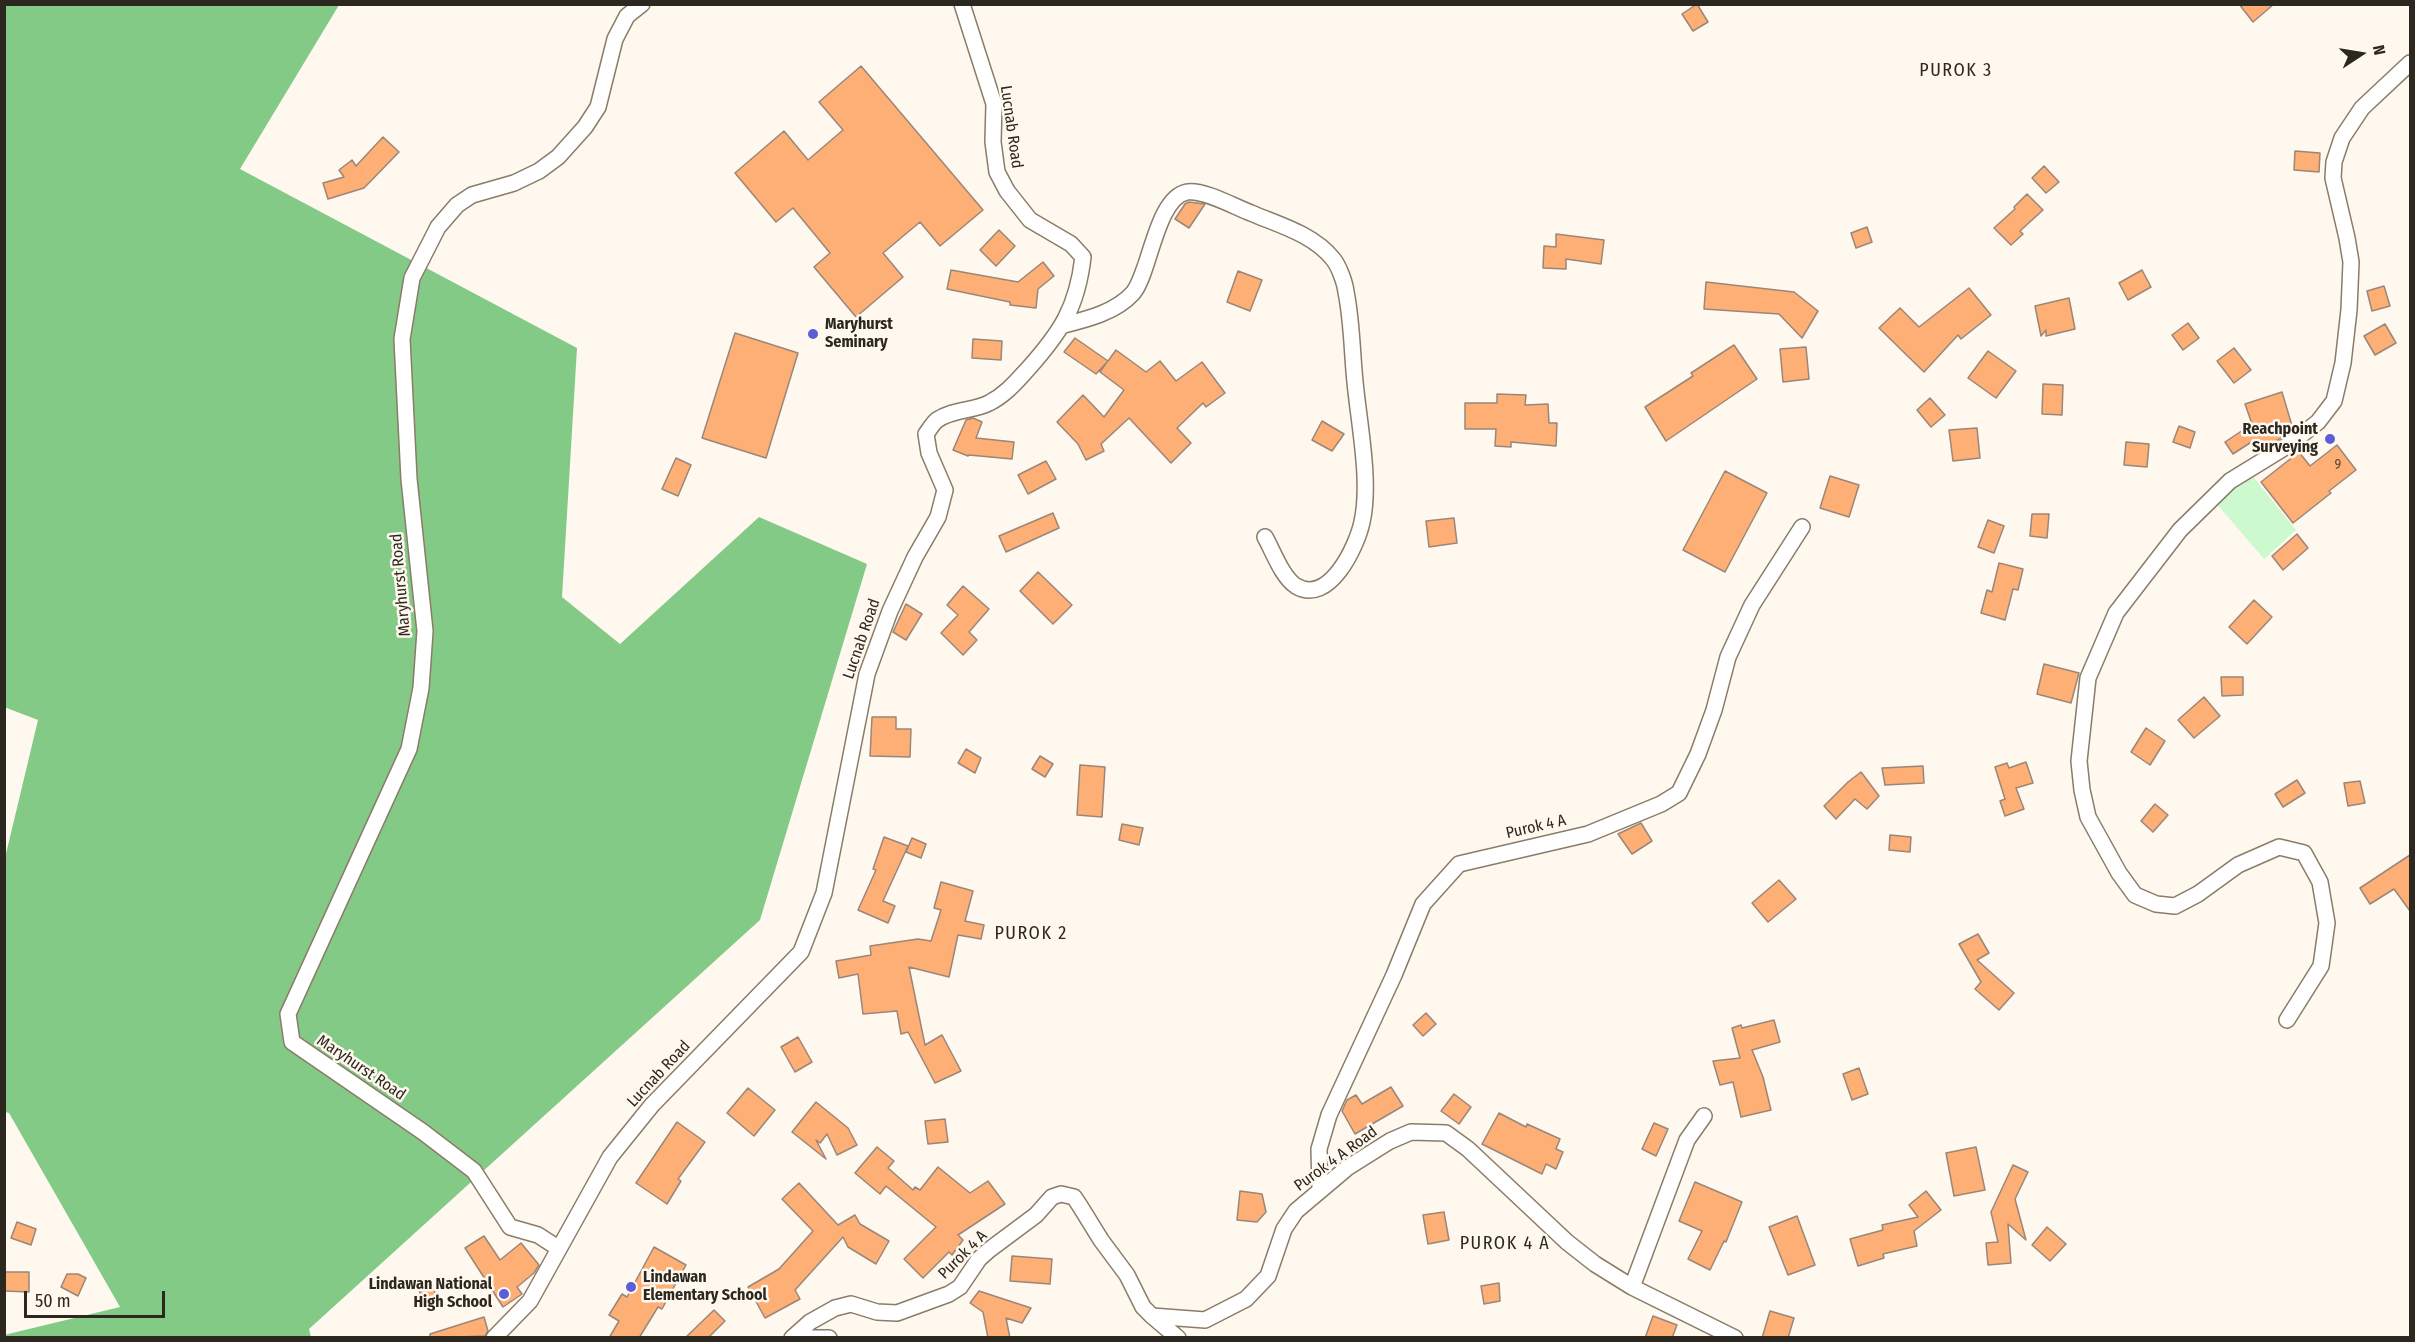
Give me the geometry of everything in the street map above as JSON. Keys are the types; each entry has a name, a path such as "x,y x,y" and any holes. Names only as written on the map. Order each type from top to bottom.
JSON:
{"street":[{"name":"Maryhurst Road","path":"558,1248 538,1235 510,1227 474,1171 423,1132 292,1042 288,1014 409,749 421,688 425,631 409,479 402,339 412,278 438,227 457,205 472,195 514,183 539,171 558,157 585,127 598,107 615,39 627,16 642,4"},
{"name":"Lucnab Road","path":"494,1338 530,1301 610,1157 652,1105 801,952 824,893 867,674 890,611 915,557 938,517 945,490 929,453 926,434 937,420 961,410 988,404 1011,388 1064,325 1080,280 1083,257 1071,244 1030,220 1007,191 997,172 993,142 994,104 962,4"},
{"path":"2287,1020 2321,966 2326,923 2320,882 2304,853 2279,847 2238,865 2198,894 2175,906 2156,904 2135,895 2119,873 2088,817 2084,799 2079,761 2088,678 2116,613 2180,530 2230,481 2287,446 2318,422 2334,401 2343,363 2349,310 2350,262 2347,238 2333,178 2334,162 2342,138 2362,108 2410,63"},
{"path":"1064,325 1105,313 1132,294 1141,281 1156,229 1176,197 1186,192 1201,193 1283,226 1317,242 1335,260 1346,291 1365,486 1362,522 1351,552 1340,572 1323,586 1309,589 1298,587 1288,579 1265,537"},
{"name":"Purok 4 A","path":"1320,1189 1319,1149 1329,1115 1394,975 1423,904 1459,864 1588,834 1661,804 1679,793 1698,754 1714,710 1728,657 1752,605 1802,526"},
{"path":"1632,1287 1688,1140 1704,1116"},
{"name":"Purok 4 A Road","path":"1152,1316 1205,1320 1246,1299 1268,1276 1284,1229 1296,1211 1320,1189 1390,1140 1412,1132 1446,1134 1468,1149 1567,1242 1595,1264 1632,1287 1735,1338"},
{"name":"Purok 4 A","path":"792,1338 810,1322 835,1308 851,1304 877,1312 897,1313 949,1294 960,1287 979,1259 989,1250 1036,1215 1052,1197 1061,1194 1074,1197 1101,1240 1127,1275 1143,1307 1152,1316"},
{"path":"1152,1316 1178,1338"},
{"path":"808,1338 829,1338"}],"green space":[{"path":"5,5 339,5 240,169 577,348 562,597 620,644 759,517 867,564 760,920 309,1329 311,1337 5,1338 4,1335 120,1307 9,1113 5,1112 5,858 38,720 4,707"},
{"path":"2251,474 2296,530 2264,559 2216,503"}],"building":[{"path":"1697,4 1708,22 1693,31 1682,14"},
{"path":"2239,4 2274,4 2253,22"},
{"path":"861,66 983,210 940,246 920,222 883,253 903,277 856,317 814,267 830,253 793,208 776,222 735,173 784,131 808,160 843,130 819,102"},
{"path":"383,137 399,152 364,188 328,199 323,183 344,177 339,170 352,160 356,166"},
{"path":"2295,151 2320,153 2319,172 2294,170"},
{"path":"2044,166 2059,182 2046,193 2032,178"},
{"path":"2027,194 2043,210 2020,231 2023,234 2011,245 1994,228 2015,209 2014,207"},
{"path":"1189,202 1205,204 1189,228 1175,219 1185,204"},
{"path":"1867,227 1872,242 1856,248 1851,233"},
{"path":"999,230 1015,246 996,266 980,250"},
{"path":"1556,234 1604,240 1601,264 1566,259 1566,269 1543,268 1544,246 1556,247"},
{"path":"1043,262 1054,276 1038,289 1036,308 1010,305 1010,302 947,289 951,270 1018,282"},
{"path":"2142,270 2151,287 2128,300 2119,283"},
{"path":"1238,271 1262,280 1250,311 1227,302"},
{"path":"1706,282 1794,292 1818,311 1802,338 1779,314 1704,309"},
{"path":"2384,286 2390,306 2372,311 2367,291"},
{"path":"1969,288 1991,315 1961,339 1958,335 1924,372 1879,328 1900,308 1919,327"},
{"path":"2069,298 2075,329 2046,336 2046,330 2041,336 2035,306"},
{"path":"2188,323 2199,338 2183,350 2172,335"},
{"path":"2385,324 2396,343 2375,355 2364,336"},
{"path":"735,333 798,353 766,458 702,438"},
{"path":"1075,338 1108,361 1116,350 1146,372 1160,361 1176,381 1202,362 1225,393 1206,407 1203,403 1177,428 1191,443 1171,463 1129,418 1101,444 1104,451 1086,460 1078,444 1057,422 1083,395 1104,417 1124,390 1100,372 1107,362 1096,374 1064,352"},
{"path":"973,339 1002,341 1001,360 972,358"},
{"path":"1734,345 1757,379 1666,441 1645,407 1693,376 1691,373"},
{"path":"1806,347 1809,379 1783,382 1780,349"},
{"path":"2234,348 2251,370 2234,383 2217,361"},
{"path":"1988,351 2016,371 1996,398 1968,378"},
{"path":"2043,384 2063,385 2062,415 2042,414"},
{"path":"2282,392 2293,429 2278,440 2258,446 2256,439 2233,454 2225,442 2252,424 2245,404"},
{"path":"1497,394 1526,395 1525,405 1548,404 1549,423 1557,423 1556,446 1511,442 1511,447 1495,446 1496,429 1465,429 1465,403 1497,403"},
{"path":"1930,398 1945,415 1931,427 1917,410"},
{"path":"973,418 982,422 976,438 1014,442 1012,459 968,456 953,450 966,420"},
{"path":"1322,421 1344,434 1332,451 1312,440"},
{"path":"2179,426 2195,432 2190,448 2173,442"},
{"path":"1977,428 1980,458 1953,461 1949,430"},
{"path":"2126,442 2149,444 2147,467 2124,465"},
{"path":"2337,445 2356,470 2293,523 2261,482 2299,452 2310,466"},
{"path":"676,458 691,465 678,496 662,489"},
{"path":"1046,461 1056,479 1028,494 1018,475"},
{"path":"1725,471 1767,493 1725,572 1683,550"},
{"path":"1830,476 1859,485 1849,517 1820,508"},
{"path":"1053,513 1059,528 1006,552 999,536"},
{"path":"2032,514 2049,514 2047,538 2030,536"},
{"path":"1454,518 1457,543 1429,547 1426,521"},
{"path":"1988,520 2004,526 1994,553 1978,547"},
{"path":"2297,534 2308,548 2283,570 2272,556"},
{"path":"1999,563 2023,569 2018,590 2013,589 2005,620 1981,613 1987,590 1992,592"},
{"path":"1038,572 1072,605 1053,624 1020,591"},
{"path":"963,586 989,609 969,632 977,640 963,655 941,633 958,615 947,605"},
{"path":"2254,600 2272,617 2247,644 2229,627"},
{"path":"906,604 922,614 906,640 893,632"},
{"path":"2044,664 2079,673 2071,703 2037,694"},
{"path":"2221,677 2243,677 2243,695 2222,696"},
{"path":"2204,697 2220,716 2194,738 2178,720"},
{"path":"872,717 896,717 896,729 911,729 910,757 870,756"},
{"path":"2146,728 2165,741 2150,765 2131,752"},
{"path":"966,749 981,758 975,773 958,763"},
{"path":"1040,756 1053,764 1045,777 1032,769"},
{"path":"2026,762 2033,783 2016,788 2024,809 2005,816 2000,801 2005,799 1995,767 2007,763 2009,768"},
{"path":"1080,765 1105,767 1102,817 1077,815"},
{"path":"1923,766 1924,783 1885,785 1882,768"},
{"path":"1861,772 1879,796 1867,809 1855,799 1836,819 1824,806"},
{"path":"2297,780 2305,793 2283,807 2275,794"},
{"path":"2360,781 2365,803 2348,806 2344,783"},
{"path":"2155,804 2168,815 2153,832 2141,821"},
{"path":"1641,823 1652,841 1632,854 1618,834"},
{"path":"1122,824 1143,828 1139,845 1119,840"},
{"path":"1890,835 1911,837 1910,852 1889,850"},
{"path":"884,837 908,846 883,901 895,906 888,923 858,910 876,870 873,869"},
{"path":"912,838 926,844 921,858 906,852"},
{"path":"2410,855 2410,911 2394,889 2370,904 2360,888"},
{"path":"1779,880 1796,899 1768,922 1752,903"},
{"path":"941,882 973,891 965,921 984,925 981,939 958,935 949,977 909,967 925,1045 942,1035 961,1071 935,1083 908,1032 901,1034 897,1011 863,1014 858,974 839,978 836,961 871,955 870,946 918,939 931,941 941,910 934,908"},
{"path":"1978,934 1989,953 1977,960 2014,993 1999,1010 1975,989 1981,982 1959,944"},
{"path":"1426,1013 1436,1024 1423,1036 1413,1025"},
{"path":"1774,1020 1780,1042 1752,1050 1763,1077 1771,1110 1741,1117 1733,1082 1720,1085 1713,1061 1740,1058 1732,1028 1741,1025 1742,1028"},
{"path":"798,1037 812,1062 795,1072 781,1047"},
{"path":"1859,1068 1868,1094 1852,1100 1843,1074"},
{"path":"1391,1087 1403,1106 1355,1134 1342,1111 1347,1100 1356,1095 1362,1104"},
{"path":"748,1088 775,1110 754,1136 727,1113"},
{"path":"1454,1094 1471,1107 1459,1124 1441,1111"},
{"path":"816,1102 848,1128 857,1145 837,1155 827,1134 820,1143 816,1140 826,1159 792,1132"},
{"path":"1499,1113 1526,1127 1527,1124 1560,1139 1556,1149 1563,1152 1556,1169 1546,1164 1542,1174 1482,1144"},
{"path":"945,1119 948,1142 928,1144 925,1121"},
{"path":"677,1122 705,1142 678,1179 681,1181 667,1204 636,1183"},
{"path":"1654,1123 1668,1129 1656,1156 1642,1149"},
{"path":"877,1147 894,1161 888,1168 913,1190 915,1187 920,1190 938,1167 970,1193 988,1181 1005,1204 958,1235 963,1240 952,1255 949,1252 923,1278 904,1259 936,1227 886,1186 880,1194 855,1173"},
{"path":"1976,1147 1985,1190 1954,1196 1946,1153"},
{"path":"2013,1165 2028,1172 2015,1199 2026,1240 2008,1224 2011,1263 1988,1265 1986,1243 1998,1242 1991,1212"},
{"path":"1695,1182 1742,1202 1726,1242 1724,1241 1710,1270 1688,1259 1702,1231 1679,1221"},
{"path":"799,1183 838,1225 855,1215 860,1224 889,1241 876,1264 848,1247 843,1237 795,1290 800,1299 765,1318 748,1287 779,1269 813,1231 782,1199"},
{"path":"1240,1191 1262,1194 1266,1212 1257,1222 1237,1220"},
{"path":"1926,1191 1941,1210 1914,1231 1917,1246 1883,1254 1884,1258 1858,1266 1850,1239 1883,1230 1882,1225 1918,1217 1909,1205"},
{"path":"1444,1212 1449,1240 1428,1244 1423,1215"},
{"path":"1797,1216 1815,1265 1788,1275 1769,1227"},
{"path":"17,1222 36,1229 31,1245 11,1238"},
{"path":"2047,1227 2066,1244 2050,1261 2032,1245"},
{"path":"484,1236 500,1260 521,1243 539,1265 534,1273 517,1287 522,1294 503,1307 465,1248"},
{"path":"654,1247 686,1265 662,1309 658,1307 639,1338 609,1338 619,1321 609,1315 622,1294 627,1297"},
{"path":"1012,1256 1052,1259 1050,1284 1010,1281"},
{"path":"4,1272 29,1272 29,1292 4,1291"},
{"path":"67,1274 78,1274 86,1278 78,1296 61,1287"},
{"path":"1499,1283 1500,1301 1484,1304 1481,1286"},
{"path":"433,1286 438,1303 424,1306 419,1290"},
{"path":"979,1291 1031,1308 1022,1323 1006,1318 1010,1338 988,1338 983,1312 970,1303"},
{"path":"714,1310 725,1321 708,1338 685,1338"},
{"path":"1770,1311 1794,1318 1788,1338 1762,1338"},
{"path":"1653,1316 1677,1325 1672,1338 1645,1338"},
{"path":"484,1317 488,1331 485,1336 430,1338 430,1334"}],"place":[{"name":"Maryhurst Seminary","path":"813,334"},
{"name":"Reachpoint Surveying","path":"2330,439"},
{"name":"Lindawan Elementary School","path":"631,1287"},
{"name":"Lindawan National High School","path":"504,1294"}],"district":[{"name":"PUROK 3","path":"1956,71"},
{"name":"PUROK 2","path":"1031,934"},
{"name":"PUROK 4 A","path":"1505,1244"}]}
